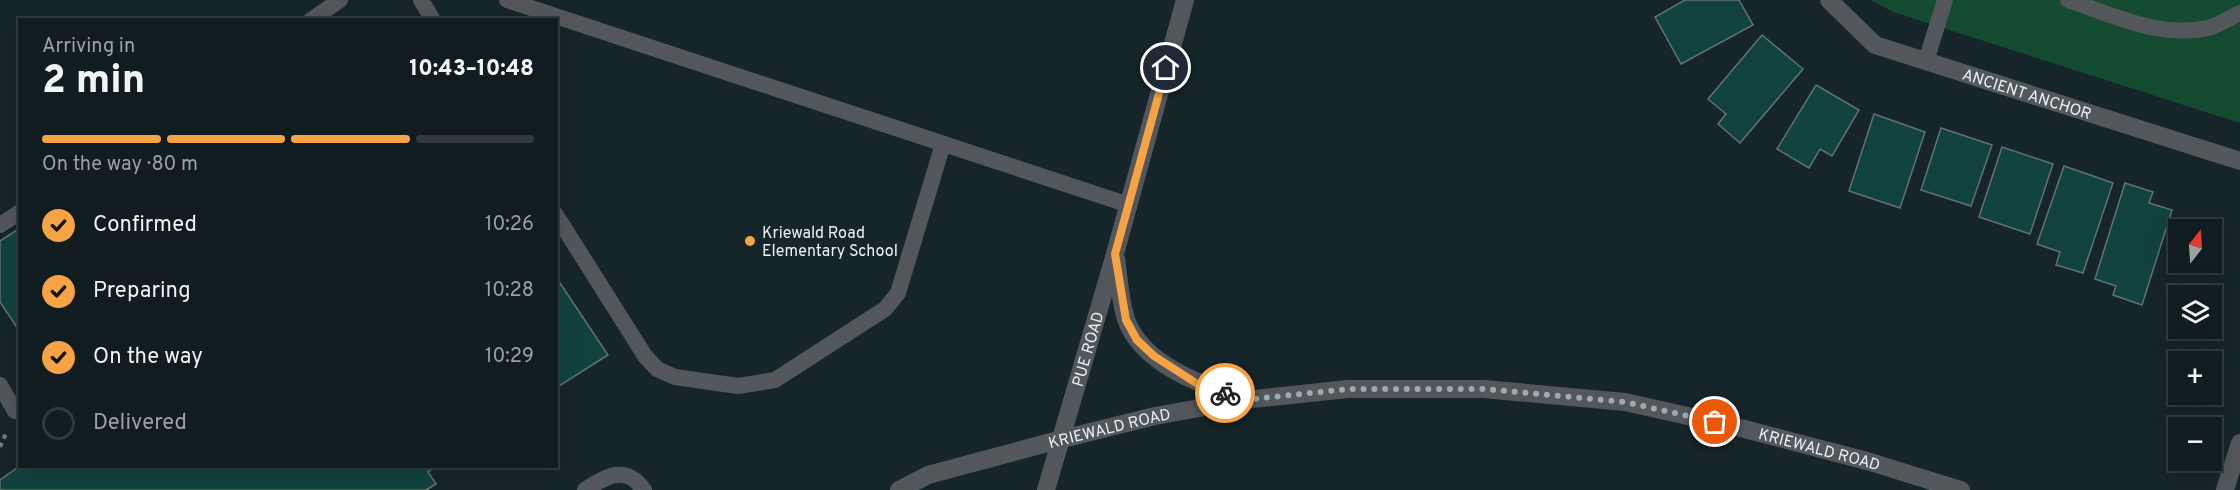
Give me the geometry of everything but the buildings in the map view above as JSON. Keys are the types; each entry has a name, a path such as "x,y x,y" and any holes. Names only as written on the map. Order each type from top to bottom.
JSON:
{"street":[{"name":"PUE ROAD","path":"1046,490 1129,205 1185,0"},
{"name":"ANCIENT ANCHOR","path":"1829,0 1875,45 2240,161"},
{"path":"1115,254 1126,320 1137,340 1154,356 1199,385 1244,400"},
{"name":"KRIEWALD ROAD","path":"899,490 928,475 1062,439 1155,416 1244,400 1348,389 1484,389 1625,402 1737,427 1867,461 1961,490"},
{"path":"2225,490 2240,443"}],"lane":[{"path":"314,18 340,0"},
{"path":"421,0 432,18"},
{"path":"507,0 1129,205"},
{"path":"1926,61 1945,0"},
{"path":"2068,0 2154,29 2182,32 2212,27 2240,13"},
{"path":"558,218 645,356 657,369 675,377 738,386 759,384 775,380 885,309 898,292 943,144"},
{"path":"0,225 18,213"},
{"path":"0,386 15,411"},
{"path":"585,490 608,476 624,475 637,480 644,490"}],"green space":[{"path":"1871,0 2240,0 2240,123 1893,12"}],"way so far":[{"path":"1225,393 1244,400 1348,389 1484,389 1625,402 1715,422"}],"place":[{"name":"Kriewald Road Elementary School","path":"750,241"}],"route":[{"path":"1166,68 1115,254 1126,320 1137,340 1154,356 1199,385 1225,393"}]}
